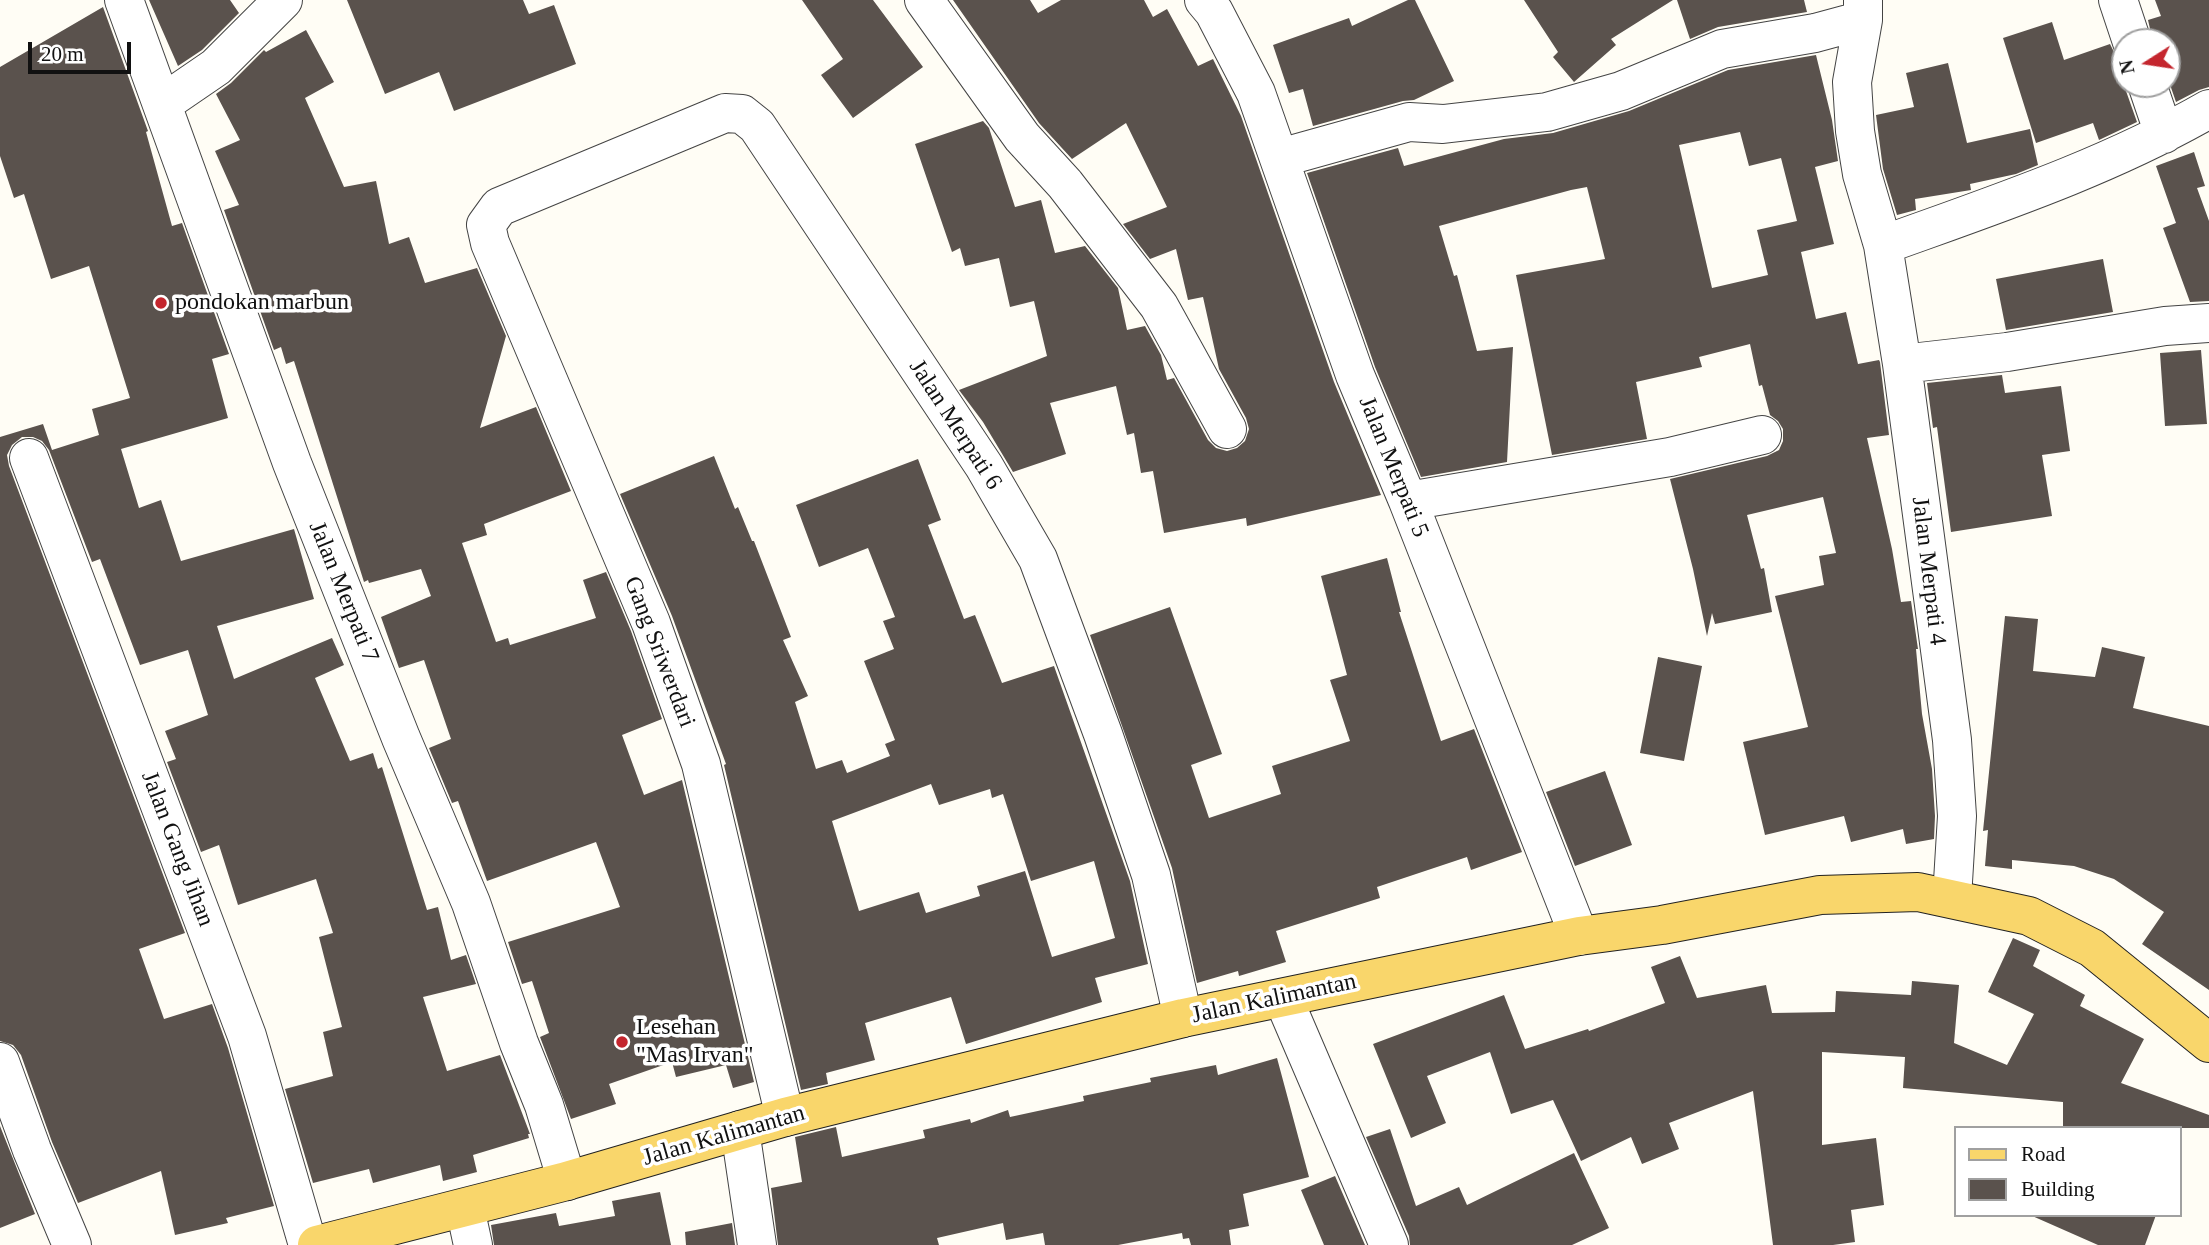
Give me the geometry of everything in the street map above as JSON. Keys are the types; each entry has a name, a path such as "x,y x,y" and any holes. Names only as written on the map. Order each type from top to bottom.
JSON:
{"main road":[{"name":"Jalan Kalimantan","path":"317,1245 469,1227 567,1181 740,1130 1183,1018 1579,936 1662,925 1820,895 1918,892 2029,916 2092,948 2209,1043"}],"street":[{"name":"Jalan Merpati 7","path":"124,0 292,463 401,738 471,903 519,1043 544,1105 567,1181"},
{"path":"162,104 216,67 283,0"},
{"path":"924,0 1022,137 1065,184 1158,306 1227,429"},
{"name":"Jalan Merpati 5","path":"1204,0 1214,12 1256,93 1355,374 1408,501 1579,936"},
{"path":"2118,0 2127,28"},
{"path":"1280,158 1409,122 1443,124 1547,111 1621,91 1722,49 1815,33 1863,10"},
{"name":"Jalan Merpati 4","path":"1863,10 1852,82 1855,131 1862,174 1883,245 1902,364 1952,740 1957,816 1952,898"},
{"path":"2152,98 2164,134"},
{"path":"1883,245 2057,183 2164,134 2209,109"},
{"name":"Jalan Merpati 6","path":"499,207 725,113 742,114 757,126 984,466 1038,559 1103,734 1151,875 1183,1018"},
{"name":"Gang Sriwerdari","path":"499,207 486,225 490,243 651,623 701,764 785,1117"},
{"path":"1902,364 2007,352 2165,326 2209,323"},
{"path":"1408,501 1670,457 1762,435"},
{"name":"Jalan Gang Jihan","path":"29,458 247,1036 308,1245"},
{"path":"1283,998 1389,1245"},
{"path":"0,1062 32,1150 72,1245"},
{"path":"740,1130 757,1245"}],"building":[{"path":"149,0 230,0 239,13 202,50 178,66"},
{"path":"347,0 523,0 529,14 554,5 576,64 454,111 439,72 385,94"},
{"path":"802,0 873,0 923,67 853,118 821,75 843,59"},
{"path":"953,0 1030,0 1038,13 1061,0 1144,0 1153,17 1167,9 1198,66 1213,59 1241,116 1334,382 1381,495 1247,526 1246,518 1164,533 1153,471 1141,473 1134,433 1127,435 1116,386 1050,403 1066,454 1013,472 983,422 959,390 1047,356 1034,301 1010,307 999,258 965,266 960,248 952,252 915,144 983,121 989,128 1015,207 1041,200 1055,253 1085,246 1118,288 1127,330 1145,326 1161,355 1167,380 1174,378 1208,440 1216,448 1227,451 1237,448 1245,441 1249,429 1246,418 1219,369 1203,297 1188,300 1176,249 1150,259 1123,224 1167,207 1126,123 1072,159 1039,123"},
{"path":"1408,0 1415,0 1454,81 1414,100 1313,126 1303,89 1289,93 1273,45 1349,18 1352,26"},
{"path":"1524,0 1673,0 1611,39 1616,45 1574,82 1553,57 1558,52"},
{"path":"1677,0 1804,0 1807,12 1718,27 1690,39"},
{"path":"2155,0 2209,0 2209,87 2176,102 2175,98 2181,98 2181,28 2150,28 2148,20 2161,16"},
{"path":"103,7 148,131 146,132 172,226 182,223 229,354 212,359 228,418 121,449 139,508 161,500 181,561 294,529 314,599 217,626 234,679 332,638 344,665 315,678 350,761 373,753 378,769 382,767 427,910 438,907 451,960 466,955 476,984 423,997 447,1071 500,1055 530,1134 529,1138 473,1155 477,1172 443,1181 440,1165 373,1183 369,1169 313,1183 285,1089 333,1076 323,1032 342,1027 319,937 333,933 316,879 238,905 219,845 201,852 167,762 176,759 165,731 208,715 188,650 140,665 100,559 92,562 49,450 42,441 33,437 22,437 12,445 7,455 9,466 185,933 139,949 164,1019 212,1004 228,1048 274,1206 226,1218 228,1223 175,1235 161,1171 78,1203 52,1142 21,1055 13,1045 0,1041 0,437 43,424 52,450 99,435 92,409 130,398 89,266 51,279 24,194 14,198 0,156 0,67"},
{"path":"2052,22 2064,60 2110,44 2111,98 2128,98 2137,122 2099,140 2093,123 2036,143 2003,38"},
{"path":"306,30 334,82 305,98 344,187 376,181 389,244 409,237 425,283 477,268 506,336 480,428 536,407 571,491 484,524 487,535 462,543 496,642 508,638 510,645 596,618 583,580 606,572 631,631 662,719 622,735 644,795 682,780 754,1082 733,1088 726,1065 676,1077 672,1062 609,1084 616,1104 571,1119 540,1037 549,1033 532,981 522,984 508,942 620,907 596,842 487,881 458,801 452,803 429,748 451,739 424,660 399,668 381,617 431,596 421,569 364,582 294,361 286,364 281,347 274,350 224,210 239,205 215,151 240,140 216,94 264,50 266,52"},
{"path":"1816,55 1832,120 1838,161 1815,167 1834,244 1801,252 1816,319 1846,312 1858,364 1880,362 1889,435 1867,438 1901,602 1911,601 1918,649 1922,714 1932,769 1934,839 1906,844 1903,829 1851,842 1844,816 1765,835 1743,742 1808,727 1775,596 1824,585 1819,556 1836,553 1823,497 1747,515 1761,569 1764,568 1772,612 1715,624 1712,613 1707,636 1670,479 1767,456 1779,450 1783,441 1783,429 1770,415 1762,385 1759,386 1750,344 1699,357 1702,367 1636,382 1647,439 1552,455 1516,275 1605,259 1587,187 1439,226 1454,276 1457,275 1477,351 1513,347 1507,462 1421,477 1375,367 1307,173 1398,148 1404,166 1504,139 1553,133 1629,111 1728,70","holes":["1740,132 1749,166 1781,158 1797,221 1757,230 1768,275 1712,288 1679,145"]},
{"path":"1948,63 1967,143 2030,129 2038,165 2016,174 1970,184 1971,190 1915,199 1916,210 1897,215 1883,169 1876,115 1914,107 1906,73"},
{"path":"2194,152 2205,186 2197,188 2209,221 2209,301 2190,302 2163,228 2176,223 2156,166"},
{"path":"2103,259 2113,312 2006,330 1996,279"},
{"path":"2201,350 2207,424 2165,426 2160,353"},
{"path":"2002,375 2005,393 2061,386 2070,451 2042,455 2052,516 1951,532 1937,427 1933,428 1927,383"},
{"path":"714,456 735,509 738,507 754,541 791,637 783,640 808,696 795,702 816,769 842,760 847,773 890,756 885,744 895,740 864,661 894,649 883,621 895,617 868,548 819,567 796,505 918,459 941,520 928,525 964,619 975,615 1002,683 1054,666 1130,881 1148,964 1095,978 1102,1002 966,1044 951,997 865,1023 875,1060 826,1073 828,1084 801,1090 724,765 726,764 672,616 620,494","holes":["931,784 939,805 990,789 992,798 1003,794 1031,881 1094,861 1115,938 1052,957 1025,871 977,886 980,896 926,913 919,892 859,911 832,821"]},
{"path":"1387,558 1399,612 1441,741 1474,729 1522,852 1471,870 1467,857 1377,887 1380,898 1276,931 1286,962 1239,976 1238,971 1197,983 1172,868 1090,635 1170,607 1222,754 1191,765 1209,818 1281,794 1272,766 1350,741 1330,680 1347,675 1321,576"},
{"path":"2005,616 2038,619 2033,671 2095,677 2102,647 2145,657 2133,708 2209,726 2209,990 2142,944 2164,912 2114,879 2074,866 2012,860 2012,869 1985,866 1988,830 1983,831"},
{"path":"1658,657 1702,666 1684,761 1640,753"},
{"path":"1605,771 1632,845 1575,866 1546,792"},
{"path":"2013,938 2040,950 2033,966 2085,995 2080,1006 2144,1039 2121,1083 2209,1115 2209,1128 2063,1126 2063,1102 1903,1088 1905,1057 1822,1052 1822,1145 1876,1138 1884,1205 1851,1210 1855,1242 1833,1245 1773,1245 1753,1091 1669,1123 1679,1149 1642,1164 1631,1137 1581,1161 1553,1100 1511,1114 1490,1052 1427,1076 1446,1123 1411,1138 1373,1044 1504,995 1525,1049 1588,1029 1589,1031 1665,1003 1651,967 1680,956 1697,998 1766,985 1772,1013 1835,1012 1836,991 1911,995 1912,981 1959,985 1954,1043 2007,1065 2034,1014 1988,992"},
{"path":"1277,1058 1309,1177 1243,1194 1249,1226 1229,1230 1231,1245 1191,1245 1189,1238 1183,1239 1182,1233 1118,1245 1045,1245 1043,1233 1006,1240 1003,1223 937,1238 939,1245 778,1245 771,1188 802,1182 795,1137 836,1127 842,1157 925,1138 923,1130 970,1119 971,1123 1008,1110 1010,1117 1084,1101 1083,1096 1151,1082 1150,1078 1216,1065 1218,1075"},
{"path":"0,1126 35,1214 0,1228"},
{"path":"1390,1129 1416,1206 1459,1187 1467,1205 1574,1153 1609,1228 1572,1245 1410,1245 1409,1236 1366,1137"},
{"path":"1335,1176 1365,1245 1324,1245 1301,1190"},
{"path":"660,1192 671,1245 494,1245 491,1225 556,1213 559,1226 615,1216 612,1201"},
{"path":"2035,1217 2155,1217 2145,1245 2098,1245"},
{"path":"732,1223 735,1245 686,1245 685,1232"}],"place":[{"name":"pondokan marbun","path":"161,303"},
{"name":"Lesehan \"Mas Irvan\"","path":"622,1042"}]}
